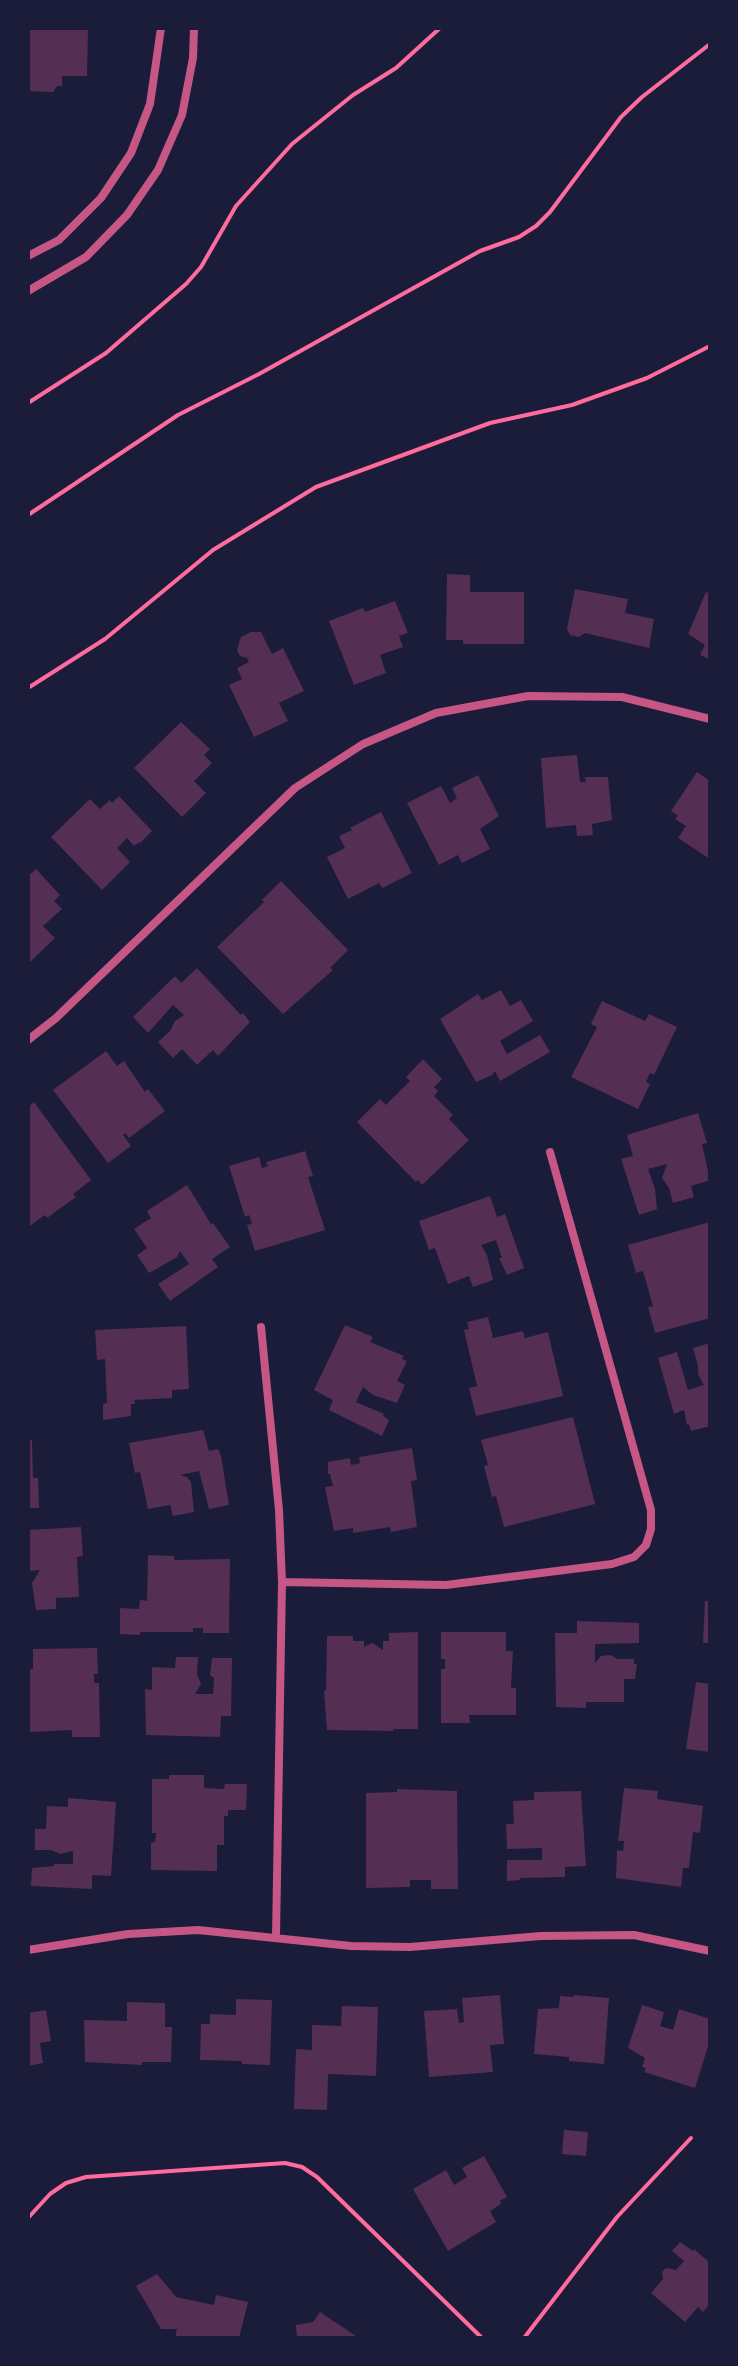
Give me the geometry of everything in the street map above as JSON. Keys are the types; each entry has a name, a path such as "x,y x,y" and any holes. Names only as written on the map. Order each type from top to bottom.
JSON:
{"street":[{"path":"28,256 59,240 101,198 131,153 150,104 161,28"},
{"path":"28,291 86,257 127,215 158,170 182,115 193,58 194,28"},
{"path":"28,1040 56,1018 295,788 363,744 436,713 528,696 622,697 710,719"},
{"path":"282,1582 446,1585 612,1564 634,1557 646,1545 651,1529 651,1510 550,1152"},
{"path":"261,1327 279,1510 282,1582 276,1936"},
{"path":"28,1950 128,1934 198,1930 351,1946 410,1947 541,1936 634,1935 710,1951"}],"path":[{"path":"28,403 106,353 186,284 201,267 236,206 292,144 353,95 396,68 440,28"},
{"path":"28,515 178,415 259,374 480,251 519,237 536,226 550,212 621,117 710,44"},
{"path":"698,52 710,51"},
{"path":"28,688 105,639 213,550 316,487 490,423 572,405 647,378 710,346"},
{"path":"524,2338 617,2217 691,2138"},
{"path":"28,2218 50,2194 66,2183 86,2177 285,2163 302,2167 317,2177 482,2338"}],"building":[{"path":"28,28 88,28 87,76 62,76 62,86 57,86 53,92 28,91"},
{"path":"447,574 470,575 470,592 524,592 524,644 463,644 463,640 446,640"},
{"path":"575,589 628,599 625,613 654,619 649,648 585,633 579,637 570,635 567,629"},
{"path":"706,592 710,594 710,659 700,655 705,645 688,634"},
{"path":"395,601 408,633 399,636 403,647 380,655 386,673 354,685 329,621 363,608 365,612"},
{"path":"251,632 261,632 272,654 283,648 304,691 279,703 288,721 254,737 229,685 242,679 237,668 249,662 237,650 241,637"},
{"path":"181,722 210,749 204,755 212,763 194,781 206,793 182,817 134,768"},
{"path":"577,755 580,782 586,782 585,777 608,777 612,820 592,824 593,835 577,836 576,825 546,828 541,758"},
{"path":"697,772 710,781 710,859 678,838 686,826 675,819 678,816 671,811"},
{"path":"478,775 499,816 480,829 490,849 462,863 458,855 439,865 407,803 441,786 450,803 457,798 452,788"},
{"path":"119,796 152,831 134,846 127,838 117,848 130,862 102,890 51,837 90,799 100,809"},
{"path":"381,812 412,873 382,888 379,883 348,899 327,857 345,848 339,836"},
{"path":"36,869 60,895 54,901 62,909 43,926 55,938 30,962 28,876"},
{"path":"281,881 348,950 330,968 333,970 283,1014 217,947 264,902 262,900"},
{"path":"197,968 250,1022 218,1056 213,1050 197,1065 182,1049 173,1058 158,1042 184,1015 173,1005 148,1033 133,1017 175,976 181,983"},
{"path":"501,990 510,1006 521,1000 533,1021 500,1041 507,1054 540,1035 550,1052 500,1081 495,1071 476,1082 440,1019 478,994 482,1000"},
{"path":"602,1001 645,1021 649,1014 677,1027 654,1075 650,1073 646,1082 650,1084 638,1109 571,1077 597,1027 591,1024"},
{"path":"106,1051 117,1066 124,1061 145,1092 148,1089 165,1111 129,1138 125,1133 123,1135 131,1146 108,1163 53,1090"},
{"path":"423,1059 442,1079 434,1087 438,1091 434,1096 453,1115 449,1119 469,1140 422,1185 357,1122 380,1099 386,1105 410,1081 406,1077"},
{"path":"34,1102 91,1180 73,1194 76,1197 47,1218 45,1215 28,1227 28,1107"},
{"path":"698,1113 707,1143 702,1144 710,1180 691,1186 694,1197 673,1203 662,1178 667,1164 648,1169 655,1189 657,1209 639,1215 621,1159 633,1156 627,1135"},
{"path":"305,1151 313,1176 308,1177 325,1230 255,1251 247,1225 252,1224 249,1215 245,1217 229,1166 259,1157 262,1168 268,1166 266,1162"},
{"path":"187,1185 211,1224 230,1247 212,1259 218,1267 170,1301 158,1284 189,1264 180,1251 177,1257 149,1273 137,1255 147,1248 134,1229 151,1218 147,1211"},
{"path":"490,1196 497,1217 505,1214 524,1268 507,1275 499,1258 502,1258 496,1240 481,1245 487,1255 493,1280 473,1287 469,1276 448,1284 435,1248 429,1250 419,1221"},
{"path":"710,1222 710,1318 655,1333 648,1307 653,1306 643,1271 636,1273 628,1245"},
{"path":"488,1317 493,1338 523,1331 525,1338 548,1332 563,1396 476,1416 469,1388 477,1386 464,1330 469,1329 467,1322"},
{"path":"345,1325 373,1337 370,1342 404,1356 402,1359 407,1361 397,1381 405,1385 397,1403 373,1395 363,1387 356,1402 384,1414 389,1420 382,1436 329,1410 333,1400 314,1390"},
{"path":"186,1326 189,1389 172,1390 172,1398 134,1400 131,1416 103,1420 103,1404 107,1403 105,1359 97,1360 95,1330"},
{"path":"710,1343 710,1426 691,1431 684,1410 674,1414 658,1358 677,1352 688,1390 704,1385 698,1374 693,1348"},
{"path":"573,1417 595,1504 504,1527 496,1496 492,1497 481,1440"},
{"path":"203,1430 209,1451 218,1449 221,1456 229,1505 209,1509 199,1471 180,1475 191,1482 194,1512 173,1516 170,1505 148,1509 140,1472 135,1473 129,1443"},
{"path":"28,1440 32,1440 33,1478 38,1478 39,1508 28,1508"},
{"path":"412,1448 417,1480 411,1481 417,1527 391,1532 390,1527 353,1533 353,1528 334,1531 325,1487 333,1486 328,1474 328,1462 350,1458 351,1465 360,1463 359,1457"},
{"path":"81,1527 83,1556 77,1557 79,1597 56,1598 56,1609 36,1610 32,1583 40,1570 28,1571 28,1530"},
{"path":"148,1555 174,1556 174,1560 230,1559 229,1633 203,1633 203,1628 193,1628 193,1632 120,1634 120,1608 139,1609 140,1600 147,1601"},
{"path":"705,1601 710,1601 710,1643 703,1643"},
{"path":"577,1621 639,1623 639,1643 595,1644 595,1663 601,1656 610,1655 618,1659 634,1659 634,1664 637,1664 635,1679 624,1679 624,1702 586,1702 586,1708 556,1707 555,1633 577,1633"},
{"path":"418,1632 418,1729 327,1730 324,1691 327,1636 353,1636 353,1641 364,1641 364,1647 372,1643 383,1650 383,1641 389,1641 389,1633"},
{"path":"441,1632 506,1632 506,1651 513,1651 511,1688 516,1688 516,1715 469,1715 470,1723 441,1723 441,1669 445,1669 445,1659 441,1659"},
{"path":"97,1648 98,1674 94,1674 94,1683 99,1683 100,1737 72,1737 72,1730 28,1732 28,1669 33,1669 33,1649"},
{"path":"176,1657 198,1657 197,1674 201,1684 195,1694 213,1694 214,1678 210,1675 212,1658 232,1658 231,1716 221,1716 220,1737 146,1735 145,1689 152,1690 152,1667 175,1668"},
{"path":"696,1682 710,1684 710,1752 686,1749"},
{"path":"169,1775 204,1775 204,1788 224,1789 225,1784 247,1784 246,1810 228,1810 228,1816 224,1816 224,1845 217,1845 217,1871 151,1870 151,1843 155,1842 156,1833 152,1833 152,1779 169,1779"},
{"path":"624,1788 658,1791 657,1799 703,1806 700,1833 693,1832 689,1868 683,1868 681,1887 616,1878 617,1850 623,1851 624,1841 618,1841"},
{"path":"397,1789 457,1791 458,1889 431,1889 431,1880 410,1880 410,1887 366,1888 366,1793 397,1792"},
{"path":"581,1791 586,1866 565,1867 565,1877 507,1881 507,1860 542,1860 542,1848 507,1849 506,1824 514,1824 513,1801 534,1800 534,1792"},
{"path":"68,1798 116,1802 111,1876 92,1875 92,1889 31,1886 32,1868 73,1864 73,1851 60,1854 51,1850 35,1850 35,1829 46,1829 47,1806 68,1807"},
{"path":"500,1995 504,2044 490,2045 493,2072 429,2077 424,2011 457,2009 459,2023 464,2022 462,1998"},
{"path":"560,1996 609,1998 604,2064 534,2054 538,2009 559,2008"},
{"path":"236,1999 272,2000 270,2065 200,2060 201,2024 210,2024 210,2014 236,2015"},
{"path":"127,2002 165,2003 165,2027 172,2027 171,2062 142,2062 142,2065 85,2062 84,2020 127,2021"},
{"path":"642,2005 664,2012 660,2026 673,2030 679,2009 710,2019 710,2040 695,2088 644,2072 645,2058 628,2048"},
{"path":"342,2006 378,2007 376,2076 328,2074 327,2110 294,2109 296,2049 312,2050 312,2025 341,2026"},
{"path":"46,2010 51,2041 40,2043 43,2063 28,2066 28,2013"},
{"path":"564,2130 588,2132 586,2156 562,2154"},
{"path":"484,2156 507,2197 490,2211 496,2222 448,2251 413,2189 446,2170 454,2185 467,2177 462,2168"},
{"path":"680,2242 710,2263 710,2304 703,2312 698,2307 685,2322 651,2293 663,2279 662,2272 666,2268 676,2270 684,2261 672,2251"},
{"path":"157,2274 176,2297 214,2305 216,2295 248,2302 239,2338 175,2338 177,2329 161,2329 136,2286"},
{"path":"320,2312 359,2338 297,2338 296,2325 313,2322"}]}
